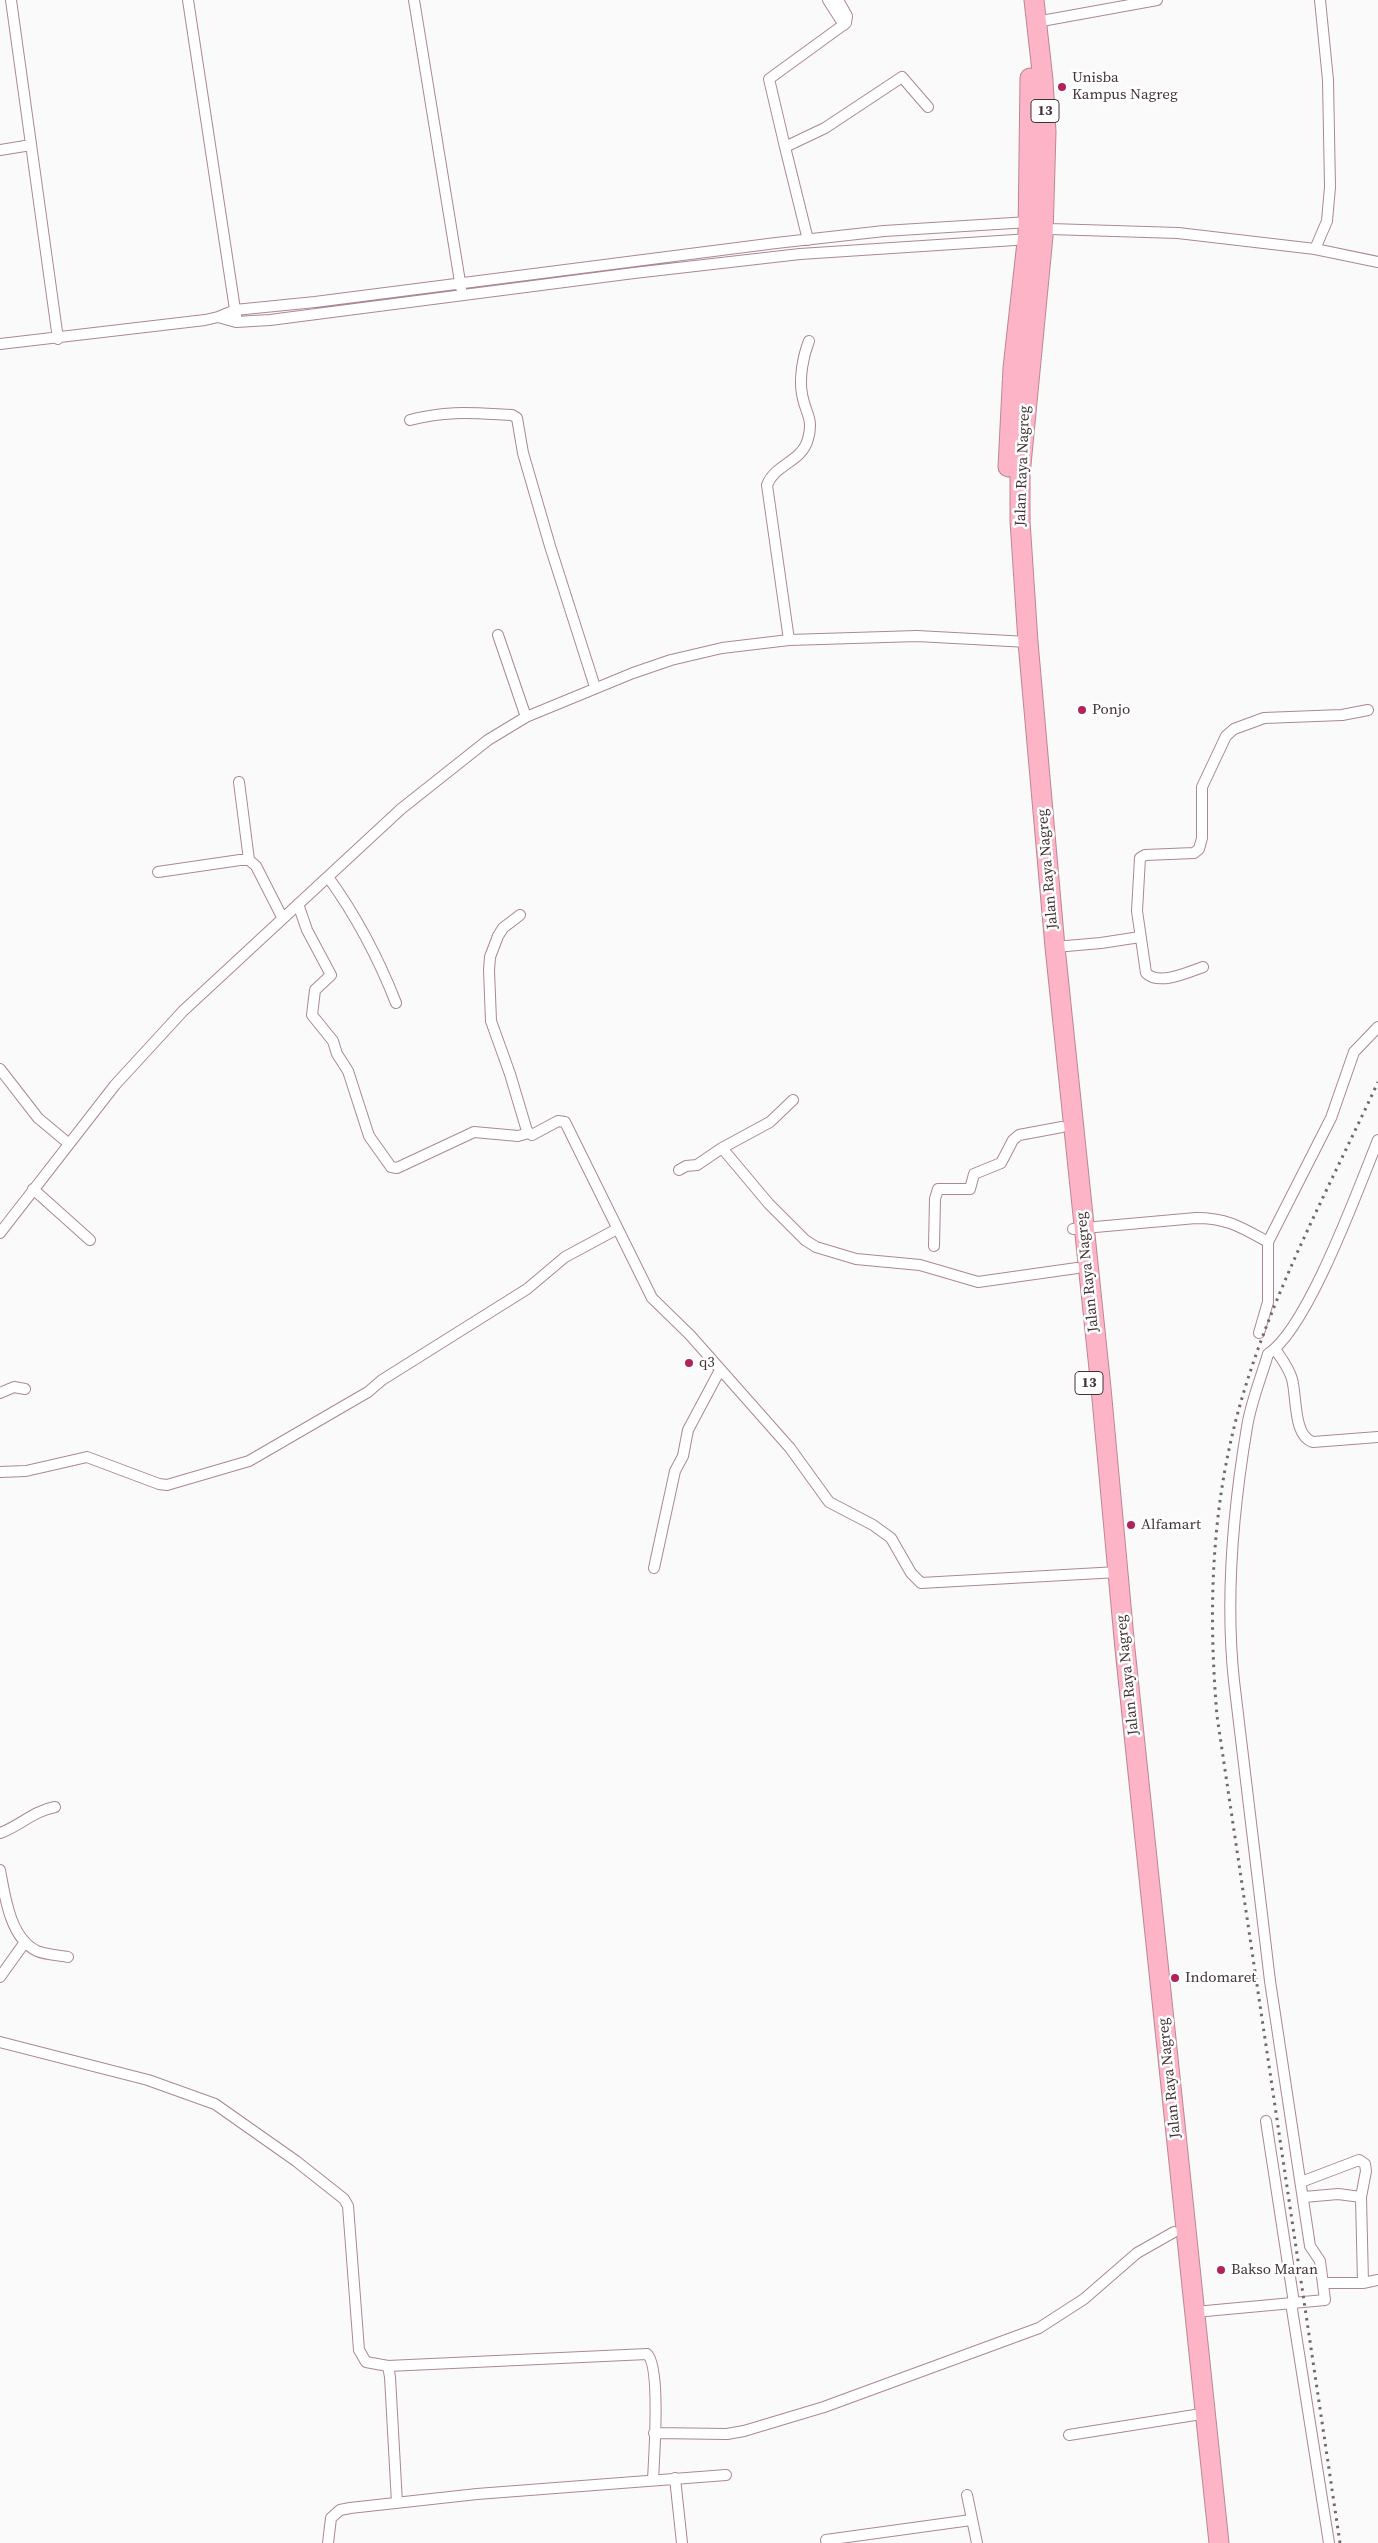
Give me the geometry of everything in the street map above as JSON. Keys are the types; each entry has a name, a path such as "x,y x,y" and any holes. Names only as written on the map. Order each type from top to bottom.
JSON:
{"highway":[{"name":"Jalan Raya Nagreg","path":"1022,0 1031,88 1038,230"},
{"name":"Jalan Raya Nagreg","path":"1034,0 1043,80 1046,132 1020,475 1021,642 1062,1127 1078,1228 1077,1268 1195,2312 1219,2543"},
{"name":"Jalan Raya Nagreg","path":"1021,642 1055,947 1078,1228 1174,2232 1209,2543"}],"street":[{"path":"11,0 58,339"},
{"path":"188,0 236,322"},
{"path":"414,0 462,295"},
{"path":"828,0 844,25"},
{"path":"808,240 769,79 848,21 838,0"},
{"path":"1036,22 1135,2 1156,0"},
{"path":"1315,249 1327,221 1330,187 1328,80 1320,0"},
{"path":"784,147 825,128 902,77 928,107"},
{"path":"0,150 31,146"},
{"path":"218,317 236,322 280,319 462,295 829,252 1038,230"},
{"path":"0,344 58,339 218,317 235,310 884,231 1038,230 1178,233 1315,249 1378,262"},
{"path":"829,237 829,252"},
{"path":"789,640 768,485 774,474 797,457 807,442 811,419 802,391 804,357 809,341"},
{"path":"410,420 435,413 454,412 512,415 517,418 523,453 550,546 595,687"},
{"path":"498,635 526,717"},
{"path":"0,1233 114,1085 163,1031 282,917 420,793 488,740 526,717 595,687 702,652 789,640 917,636 962,637 1021,642"},
{"path":"1203,968 1174,976 1150,977 1145,971 1138,937 1136,900 1140,858 1145,855 1194,853 1199,850 1202,838 1202,786 1229,733 1246,723 1264,718 1342,714 1368,710"},
{"path":"239,782 249,860"},
{"path":"158,872 249,860 256,866 282,917"},
{"path":"328,877 357,919 371,944 396,1003"},
{"path":"298,904 308,930 331,975 315,990 312,1015 334,1043 337,1054 351,1077 369,1136 391,1167 397,1168 474,1132 518,1136 529,1133 535,1134 560,1120 565,1122 652,1298 690,1335 790,1448 829,1502 873,1525 891,1538 911,1573 921,1583 1112,1572"},
{"path":"520,915 498,936 490,957 488,970 492,1022 529,1133"},
{"path":"1055,947 1101,944 1138,937"},
{"path":"1259,1333 1268,1302 1268,1242 1332,1118 1354,1052 1378,1027"},
{"path":"0,1068 38,1118 68,1143"},
{"path":"679,1170 686,1166 697,1165 722,1148 770,1122 793,1100"},
{"path":"934,1246 935,1199 938,1190 970,1189 974,1174 994,1168 1001,1163 1017,1137 1024,1133 1062,1127"},
{"path":"1195,2312 1325,2300 1320,2261 1310,2246 1270,1982 1230,1641 1236,1509 1247,1427 1268,1354 1275,1349 1303,1310 1324,1268 1378,1140"},
{"path":"722,1148 769,1204 805,1240 816,1247 856,1259 920,1265 978,1282 1077,1268"},
{"path":"33,1189 90,1240"},
{"path":"1078,1228 1215,1218 1231,1222 1268,1242"},
{"path":"0,1472 26,1471 87,1457 163,1485 249,1461 368,1392 382,1380 527,1289 565,1257 617,1229"},
{"path":"1275,1349 1292,1379 1301,1430 1308,1440 1313,1442 1378,1437"},
{"path":"654,1568 675,1471 684,1456 688,1430 720,1370"},
{"path":"0,1393 14,1388 25,1389"},
{"path":"0,1833 14,1828 34,1813 54,1807"},
{"path":"0,1870 1,1884 15,1927 25,1942 38,1952 68,1957"},
{"path":"0,1977 25,1942"},
{"path":"0,2042 148,2080 215,2104 340,2195 348,2206 360,2350 366,2362 388,2366 644,2353 654,2361 653,2480"},
{"path":"1266,2121 1329,2543"},
{"path":"1301,2182 1354,2161 1364,2162 1366,2172 1361,2197 1363,2283"},
{"path":"1304,2197 1338,2194 1361,2197"},
{"path":"654,2433 727,2434 744,2431 824,2407 1039,2328 1084,2299 1137,2253 1174,2232"},
{"path":"1323,2283 1363,2283 1378,2280"},
{"path":"388,2366 397,2503"},
{"path":"1069,2435 1195,2415"},
{"path":"328,2543 329,2523 340,2510 397,2503 726,2474"},
{"path":"675,2478 682,2543"},
{"path":"967,2495 977,2543"},
{"path":"826,2540 971,2520"}],"railway":[{"path":"1340,2543 1217,1716 1213,1637 1214,1559 1223,1482 1230,1443 1253,1363 1285,1281 1378,1082"}],"place":[{"name":"Unisba Kampus Nagreg","path":"1062,87"},
{"name":"Ponjo","path":"1082,710"},
{"name":"q3","path":"689,1363"},
{"name":"Alfamart","path":"1131,1525"},
{"name":"Indomaret","path":"1175,1978"},
{"name":"Bakso Maran","path":"1221,2270"}]}
